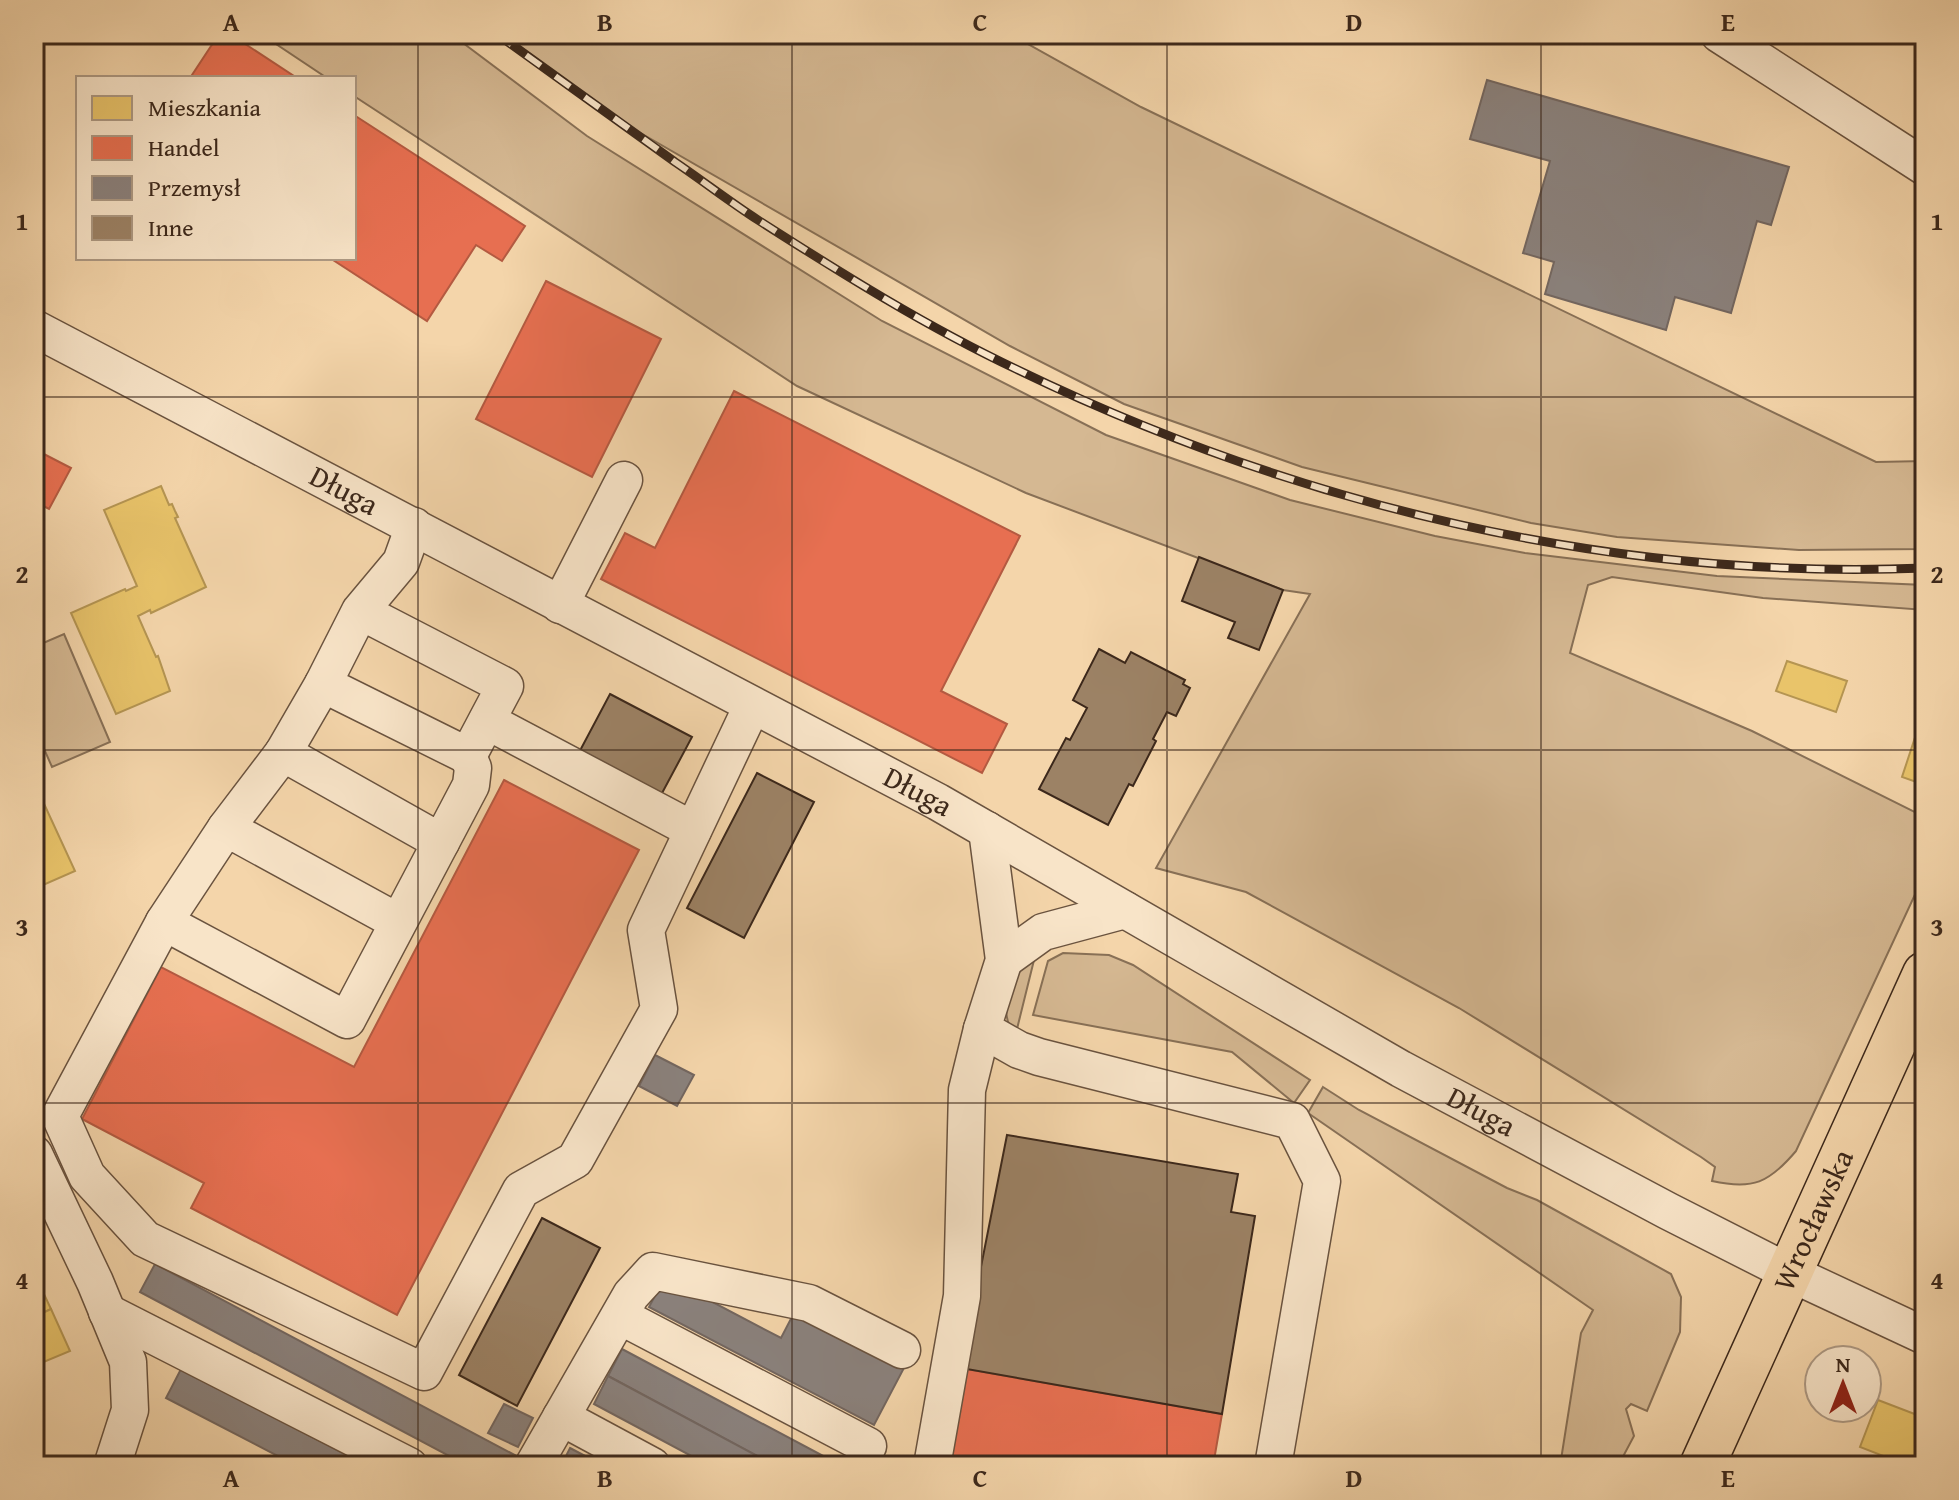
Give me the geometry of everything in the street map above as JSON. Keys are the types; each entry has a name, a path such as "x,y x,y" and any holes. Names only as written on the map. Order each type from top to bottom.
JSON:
{"main road":[{"name":"Wrocławska","path":"1702,1466 1925,974"}],"street":[{"path":"1719,34 1925,167"},
{"name":"Długa","path":"34,328 987,830 1401,1069 1790,1273 1925,1336"},
{"path":"560,605 624,480"},
{"path":"414,526 401,562 360,611 283,753 226,828 164,922 60,1116 87,1176 145,1239 424,1372 521,1190 575,1160 659,1009 646,930 752,706"},
{"path":"360,611 505,686 468,756"},
{"path":"164,922 347,1020 471,785 473,768 468,756 323,684"},
{"path":"487,721 693,830"},
{"path":"283,753 441,842"},
{"path":"226,828 398,922"},
{"path":"932,1466 962,1296 967,1090 1004,960 987,830"},
{"path":"1004,960 1043,932 1125,910"},
{"path":"982,1029 1019,1050 1039,1057 1292,1121 1322,1181 1273,1466"},
{"path":"34,1154 128,1362 130,1410 112,1466"},
{"path":"533,1466 631,1295 653,1271 809,1303 902,1350"},
{"path":"107,1312 409,1466"},
{"path":"620,1316 868,1446"},
{"path":"561,1417 652,1466"}],"shaded area":[{"path":"261,34 451,34 587,136 882,321 1106,435 1290,500 1435,536 1525,553 1717,576 1925,585 1925,610 1763,598 1612,577 1588,585 1570,653 1752,731 1925,817 1925,873 1796,1151 1777,1170 1759,1181 1739,1185 1712,1181 1715,1167 1701,1157 1459,1008 1246,892 1156,868 1310,594 1283,590 1026,493 797,386 356,97 356,76 324,76"},
{"path":"504,34 1010,34 1141,107 1876,462 1925,461 1925,549 1799,550 1617,537 1531,523 1302,467 1124,404 1010,346 611,116"},
{"path":"64,634 110,742 52,767 34,726 34,647"},
{"path":"1036,952 1016,1033 1007,1020 1009,995 1019,968"},
{"path":"1063,953 1109,955 1133,965 1310,1080 1294,1103 1232,1052 1033,1015 1048,961"},
{"path":"1323,1087 1359,1110 1507,1188 1537,1200 1671,1274 1681,1297 1680,1332 1647,1411 1631,1404 1626,1409 1634,1436 1618,1466 1560,1466 1581,1333 1593,1310 1308,1113"}],"building: Mieszkania":[{"path":"161,486 178,517 175,518 206,587 138,616 158,656 170,691 116,714 71,613 137,586 104,510"},
{"path":"1787,661 1847,681 1836,712 1776,691"},
{"path":"1925,707 1925,785 1902,777"},
{"path":"34,782 75,871 34,889"},
{"path":"34,1273 51,1309 34,1317"},
{"path":"51,1309 70,1351 34,1366 34,1317"},
{"path":"1883,1402 1925,1418 1925,1466 1909,1466 1860,1447 1869,1424 1883,1424"}],"building: Handel":[{"path":"219,34 230,34 294,76 191,76"},
{"path":"356,116 525,226 502,261 476,245 427,321 333,260 356,260"},
{"path":"546,281 661,339 592,477 476,419"},
{"path":"734,391 1020,536 941,691 1007,724 982,773 601,579 625,533 655,548"},
{"path":"38,451 71,468 49,509 34,501 34,459"},
{"path":"504,780 639,850 397,1315 191,1208 204,1183 82,1119 161,967 354,1067"},
{"path":"961,1368 1222,1414 1213,1466 944,1466"}],"building: Przemysł":[{"path":"1487,80 1789,167 1771,225 1757,221 1731,313 1675,297 1666,330 1545,294 1554,262 1523,253 1550,161 1470,139"},
{"path":"1919,83 1925,83 1925,113 1920,113"},
{"path":"655,1055 694,1075 677,1106 639,1086"},
{"path":"155,1264 524,1460 521,1466 468,1466 140,1292"},
{"path":"665,1277 781,1338 796,1309 905,1366 874,1425 649,1307"},
{"path":"622,1349 842,1466 776,1466 608,1376"},
{"path":"181,1369 368,1466 297,1466 166,1398"},
{"path":"608,1376 776,1466 710,1466 594,1404"},
{"path":"504,1404 533,1418 518,1447 488,1433"},
{"path":"570,1448 604,1466 561,1466"}],"building: Inne":[{"path":"1199,557 1283,590 1259,650 1228,638 1235,622 1182,601"},
{"path":"1099,649 1125,663 1131,652 1185,680 1183,684 1190,688 1176,716 1167,712 1133,786 1129,784 1108,825 1039,789 1066,738 1070,740 1087,708 1073,700"},
{"path":"610,694 692,737 661,795 575,760"},
{"path":"757,773 814,802 744,938 687,908"},
{"path":"1007,1135 1238,1174 1231,1212 1255,1216 1222,1414 961,1368"},
{"path":"542,1218 600,1248 517,1406 459,1375"}],"railway":[{"path":"497,34 748,213 917,317 1016,369 1123,417 1233,459 1345,495 1458,524 1574,547 1690,562 1808,569 1925,568"}]}
